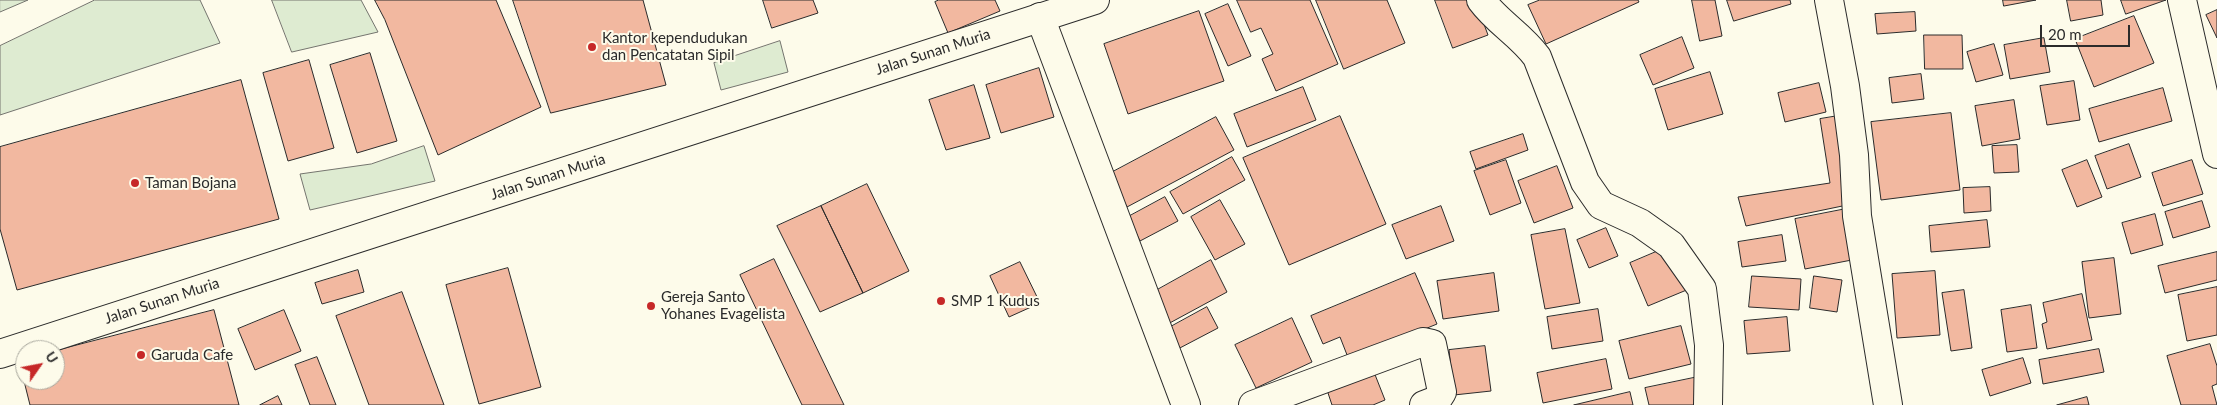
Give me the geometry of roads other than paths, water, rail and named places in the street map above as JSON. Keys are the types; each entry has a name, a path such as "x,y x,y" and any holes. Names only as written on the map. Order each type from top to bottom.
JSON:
{"street":[{"name":"Jalan Sunan Muria","path":"0,354 1096,0"},
{"path":"1482,0 1500,21 1524,40 1537,57 1585,182 1602,205 1640,223 1671,246 1702,289 1709,345 1708,405"},
{"path":"1829,0 1846,86 1854,155 1857,216 1888,405"},
{"path":"2182,0 2217,154"},
{"path":"1040,17 1186,405"},
{"path":"1253,405 1423,342 1432,344 1442,392 1437,400 1424,405"}],"place":[{"name":"Kantor kependudukan dan Pencatatan Sipil","path":"592,47"},
{"name":"Taman Bojana","path":"135,183"},
{"name":"SMP 1 Kudus","path":"941,301"},
{"name":"Gereja Santo Yohanes Evagelista","path":"651,306"},
{"name":"Garuda Cafe","path":"141,355"}]}
